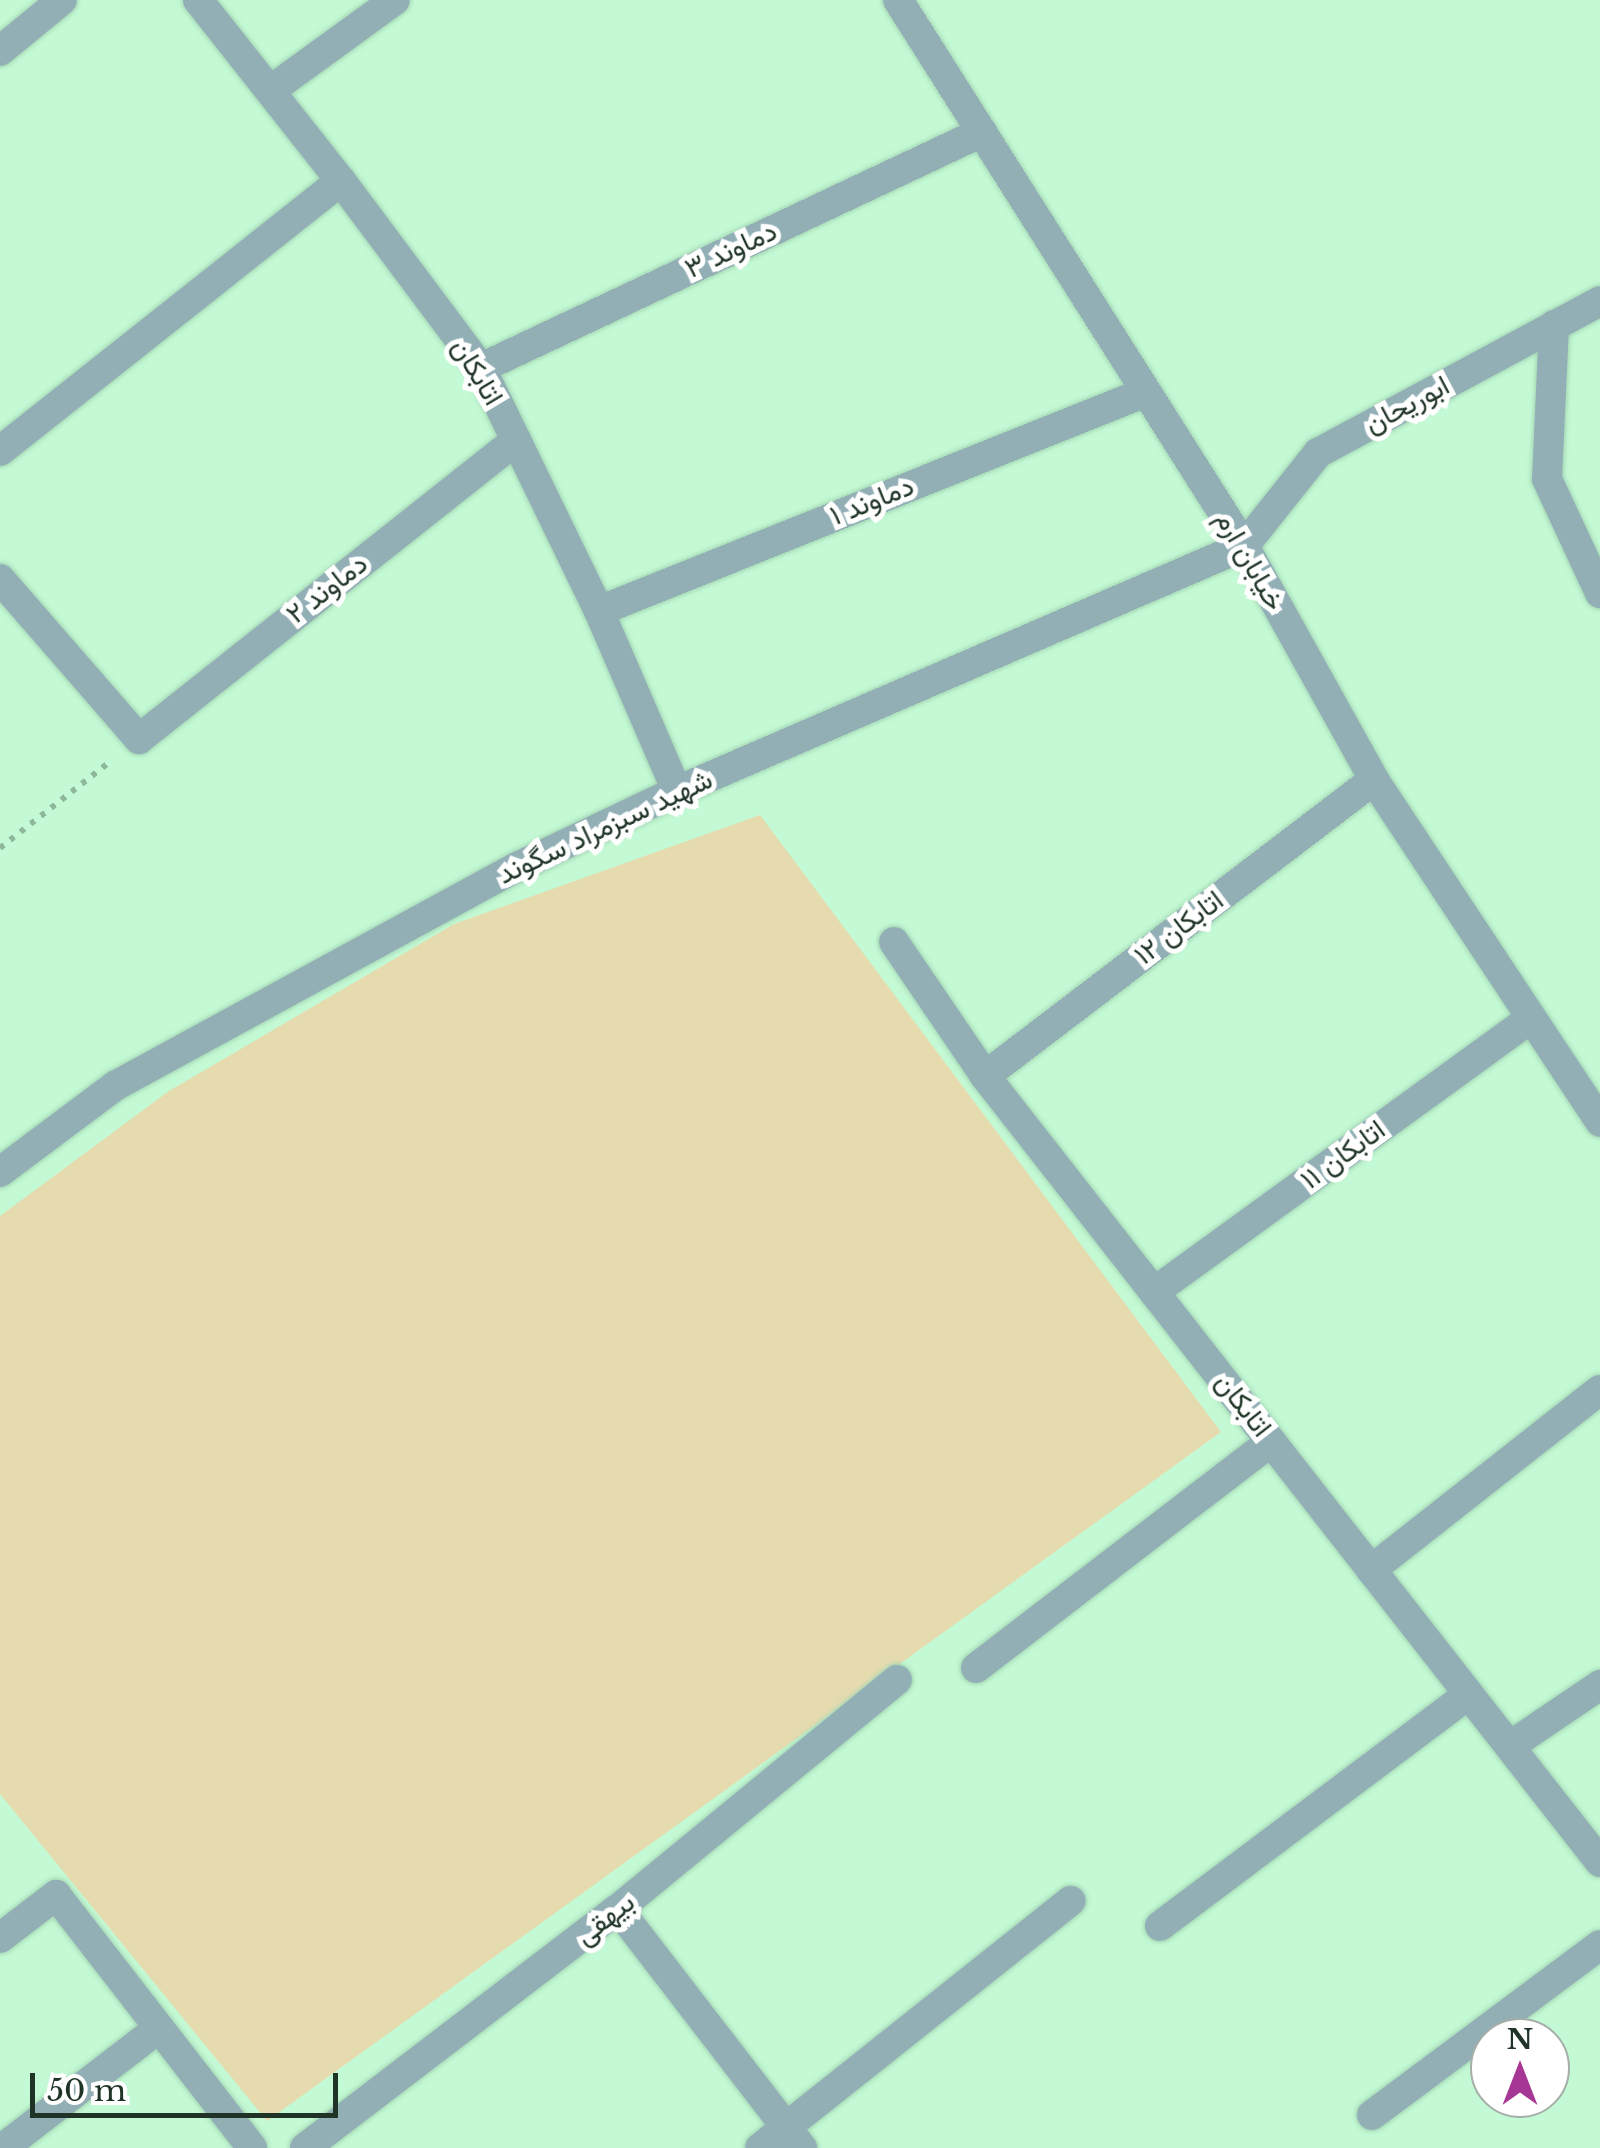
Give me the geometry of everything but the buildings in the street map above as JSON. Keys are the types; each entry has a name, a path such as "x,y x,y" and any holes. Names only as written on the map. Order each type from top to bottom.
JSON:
{"street":[{"path":"0,51 62,0"},
{"name":"اتابکان","path":"198,0 341,181 481,368 599,611 677,792"},
{"path":"271,90 396,0"},
{"name":"خیابان ارم","path":"898,0 1244,546 1374,780 1600,1122"},
{"name":"دماوند ۳","path":"481,368 982,132"},
{"path":"0,451 341,181"},
{"name":"ابوریحان","path":"1244,546 1318,453 1600,300"},
{"path":"1554,325 1547,478 1600,593"},
{"name":"دماوند ۱","path":"599,611 1146,392"},
{"name":"دماوند ۲","path":"139,739 516,440"},
{"name":"شهید سبزمراد سگوند","path":"0,1172 114,1086 517,867 677,792 1244,546"},
{"path":"0,579 139,739"},
{"name":"اتابکان ۱۲","path":"984,1076 1374,780"},
{"name":"اتابکان","path":"894,942 984,1076 1600,1862"},
{"name":"اتابکان ۱۱","path":"1154,1292 1531,1018"},
{"path":"1371,1570 1600,1390"},
{"path":"976,1668 1272,1442"},
{"name":"بیهقی","path":"305,2148 618,1909 897,1680"},
{"path":"1510,1746 1600,1685"},
{"path":"1160,1926 1469,1694"},
{"path":"0,1938 56,1895 252,2148"},
{"path":"760,2148 794,2138 1070,1901"},
{"path":"618,1909 794,2138"},
{"path":"1372,2116 1600,1946"},
{"path":"3,2148 159,2028"}],"path":[{"path":"0,848 139,739"}],"shaded area":[{"path":"760,815 1221,1432 267,2121 0,1794 0,1216 169,1091 454,924"}]}
